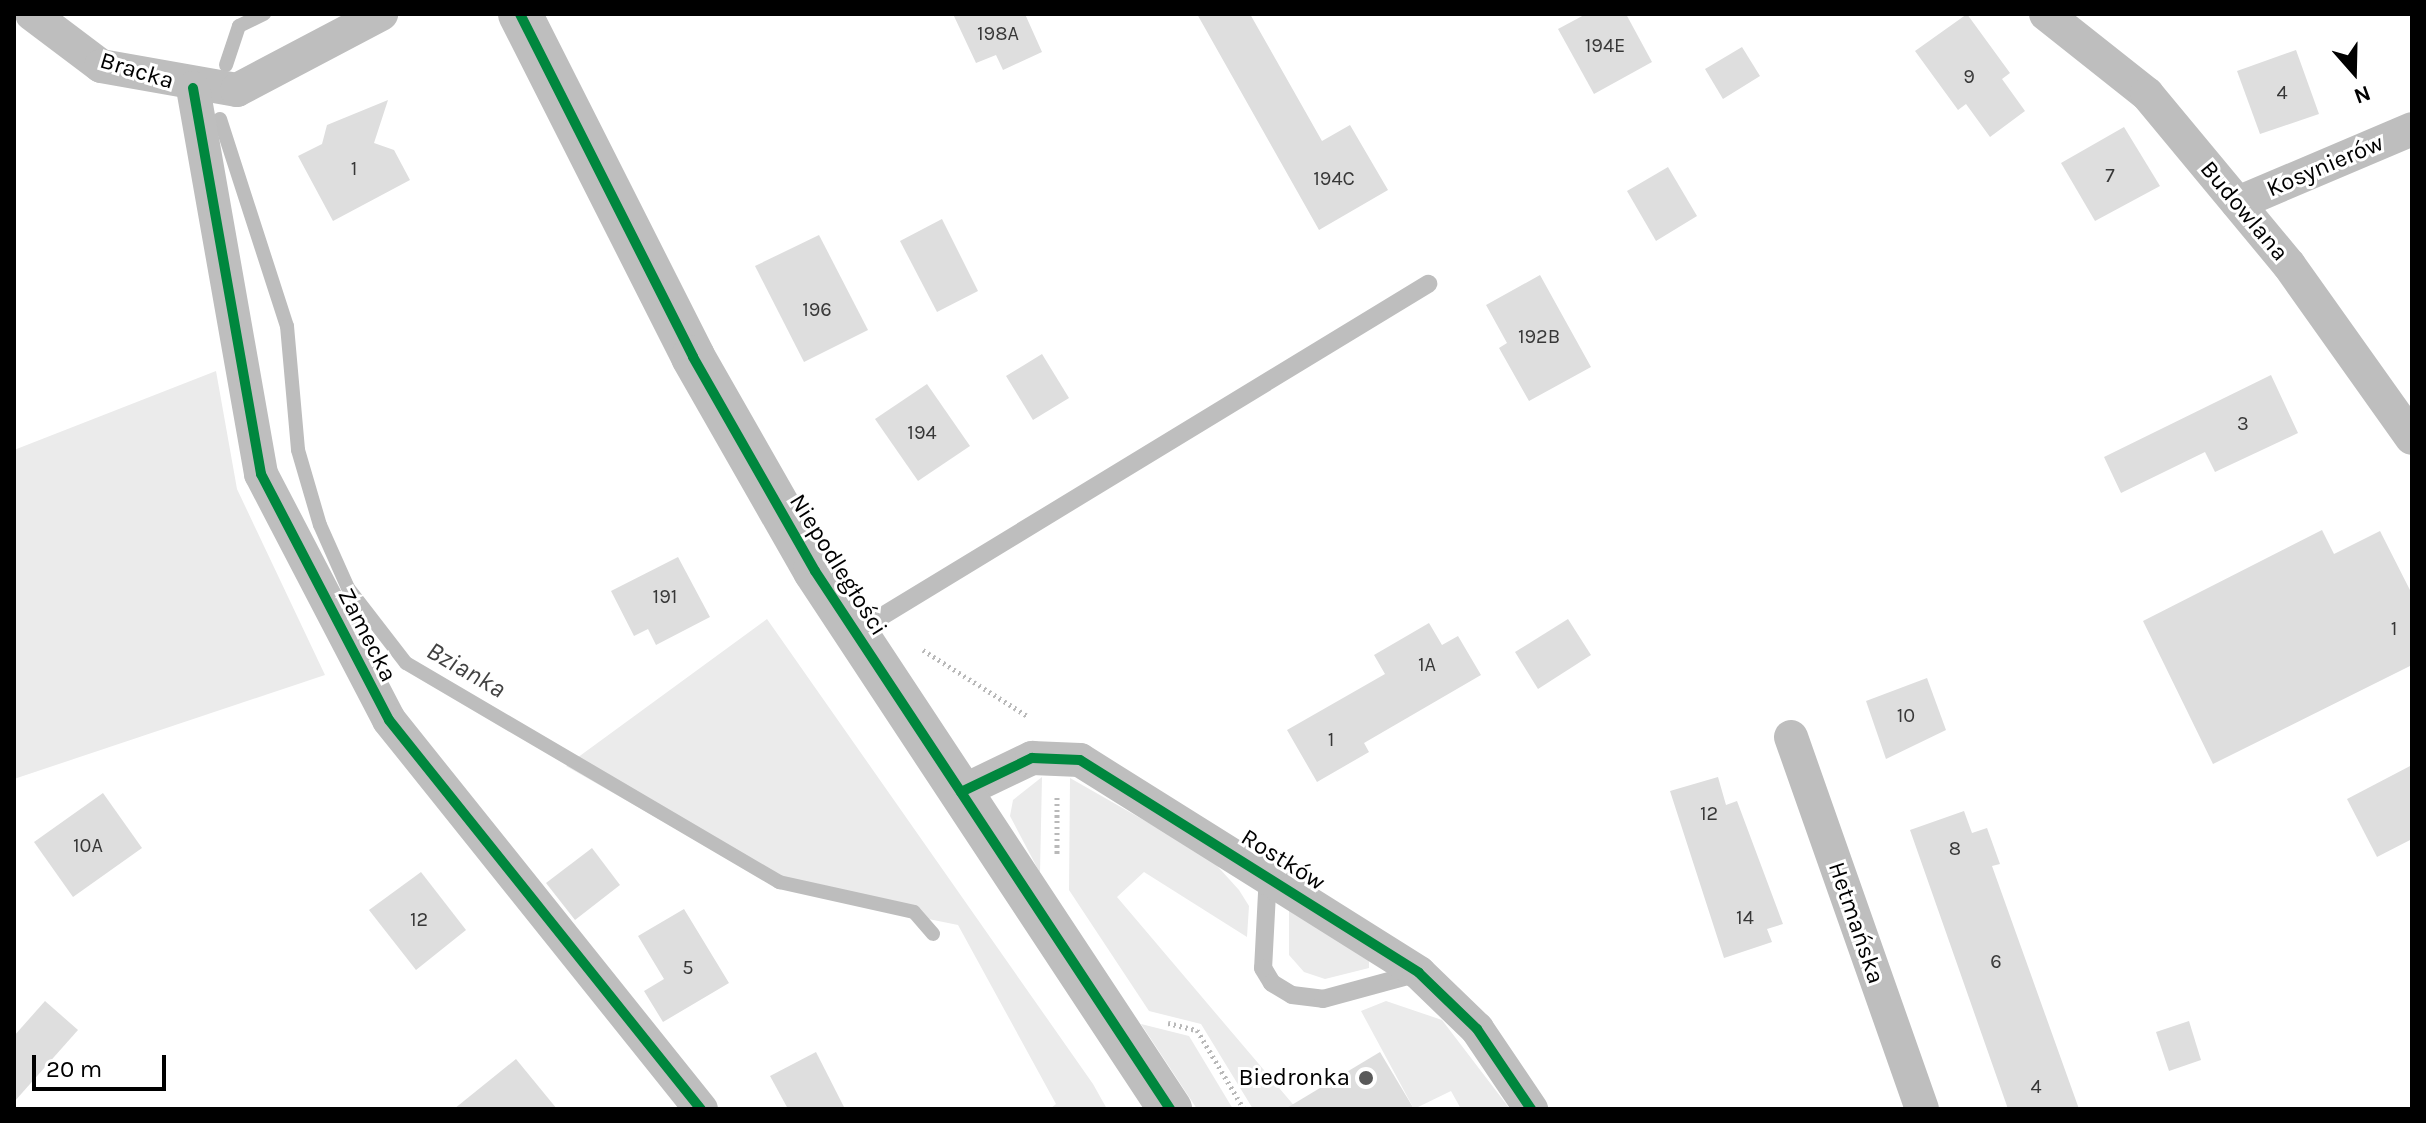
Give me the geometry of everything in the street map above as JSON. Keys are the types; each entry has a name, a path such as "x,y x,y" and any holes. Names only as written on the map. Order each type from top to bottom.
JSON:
{"street":[{"name":"Bracka","path":"32,14 101,66 193,88 237,90 381,14"},
{"name":"Niepodległości","path":"520,14 693,357 856,632 1170,1109"},
{"name":"Budowlana","path":"2046,14 2147,94 2238,203 2412,438"},
{"name":"Zamecka","path":"193,88 261,474 389,720 701,1109"},
{"name":"Kosynierów","path":"2238,203 2412,129"},
{"name":"Hetmańska","path":"1791,737 1922,1109"},
{"name":"Rostków","path":"961,792 1032,758 1080,760 1268,872 1419,973 1477,1029 1531,1109"}],"lane":[{"path":"856,632 1428,284"},
{"path":"1268,872 1263,968 1272,983 1292,995 1323,999 1419,973"}],"shaded area":[{"path":"216,371 237,489 325,675 14,779 14,450"},
{"path":"767,619 1093,1084 1107,1109 1050,1109 1056,1104 958,925 781,889 566,766"},
{"path":"1042,777 1040,873 1010,816 1013,800"},
{"path":"1070,778 1210,858 1239,890 1249,906 1247,937 1144,872 1117,897 1297,1109 1253,1109 1201,1024 1149,1011 1069,890"},
{"path":"1289,909 1369,960 1369,968 1325,979 1304,972 1289,955"},
{"path":"1386,1001 1442,1020 1510,1109 1461,1109 1451,1091 1414,1109 1361,1011"},
{"path":"1141,1024 1189,1036 1233,1109 1197,1109"}],"building":[{"path":"953,14 1025,14 1042,52 1003,70 996,55 976,63"},
{"path":"1197,14 1250,14 1322,141 1350,125 1388,190 1319,230"},
{"path":"1586,14 1626,14 1652,62 1594,94 1558,29"},
{"path":"1967,14 2010,73 2002,79 2025,111 1990,137 1966,104 1958,110 1915,51"},
{"path":"1742,47 1760,76 1723,99 1705,69"},
{"path":"2296,50 2319,114 2260,134 2237,71"},
{"path":"388,100 374,143 394,150 410,180 333,221 298,156 322,144 327,125"},
{"path":"2124,127 2160,186 2095,221 2061,163"},
{"path":"1668,167 1697,216 1656,241 1627,191"},
{"path":"942,219 978,291 937,312 900,241"},
{"path":"819,235 868,330 804,362 755,266"},
{"path":"1540,275 1591,367 1529,401 1499,348 1507,343 1486,305"},
{"path":"1042,354 1069,398 1033,420 1006,376"},
{"path":"2271,375 2298,433 2215,472 2205,452 2121,493 2104,457"},
{"path":"927,384 970,446 918,481 875,419"},
{"path":"2322,530 2334,554 2380,531 2412,594 2412,665 2213,764 2143,621"},
{"path":"678,557 710,617 656,645 648,629 634,636 611,591"},
{"path":"1568,619 1591,655 1538,689 1515,652"},
{"path":"1429,623 1442,645 1458,636 1481,675 1364,743 1369,752 1317,782 1287,730 1385,674 1374,655"},
{"path":"1927,678 1946,730 1886,759 1866,701"},
{"path":"2412,765 2412,839 2377,857 2347,799"},
{"path":"1718,777 1726,805 1737,801 1783,924 1767,929 1772,942 1724,958 1670,791"},
{"path":"103,793 142,848 73,897 34,842"},
{"path":"1964,811 1972,833 1987,828 2000,864 1992,866 2079,1109 2008,1109 1910,830"},
{"path":"592,848 620,885 575,920 546,883"},
{"path":"421,872 466,930 416,970 369,910"},
{"path":"684,909 729,983 663,1022 644,991 664,979 638,936"},
{"path":"45,1001 78,1030 14,1102 14,1036"},
{"path":"2189,1021 2201,1060 2169,1071 2156,1032"},
{"path":"816,1052 845,1109 788,1109 770,1076"},
{"name":"Biedronka","path":"1380,1052 1414,1109 1285,1109"},
{"path":"516,1059 557,1109 454,1109"}],"waterway":[{"name":"Bzianka","path":"226,65 239,26 264,14"},
{"name":"Bzianka","path":"220,119 287,326 298,450 320,525 348,588 406,663 779,882 914,912 933,934"}],"cycle path":[{"path":"520,14 693,357 815,571 1170,1109"},
{"path":"193,88 261,474 389,720 701,1109"},
{"path":"961,792 1032,758 1080,760 1419,973 1477,1029 1531,1109"}],"place":[{"name":"Biedronka","path":"1366,1078"}]}
